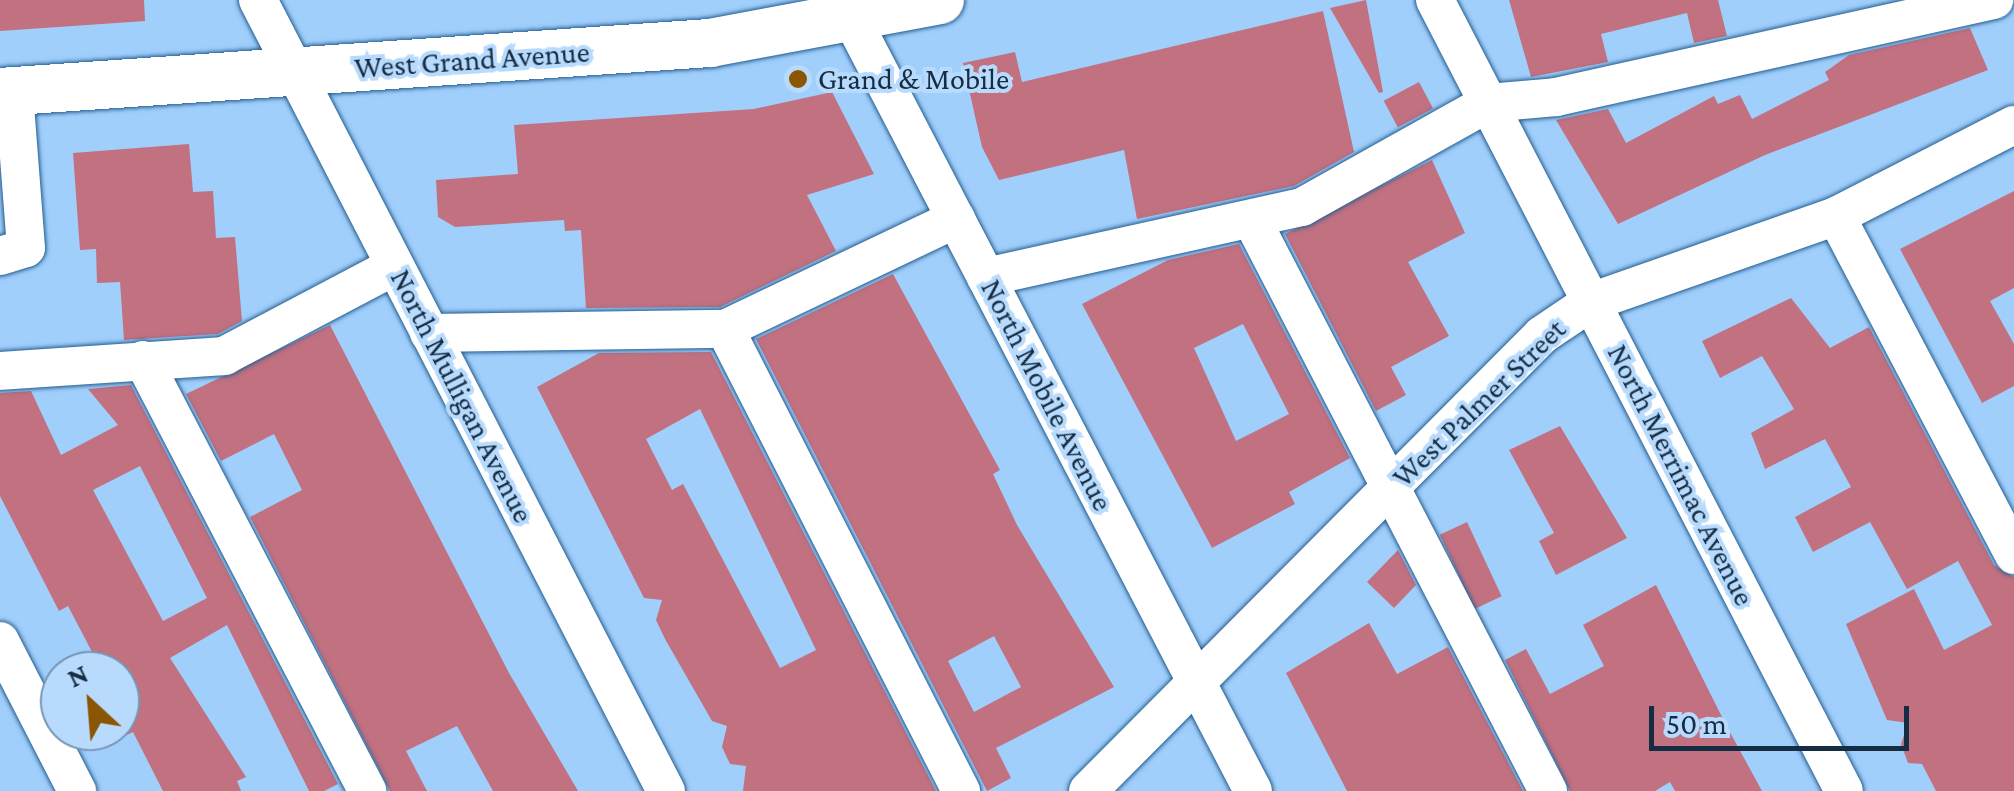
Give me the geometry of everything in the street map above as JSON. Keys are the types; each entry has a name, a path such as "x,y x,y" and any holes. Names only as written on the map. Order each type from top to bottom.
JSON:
{"main road":[{"name":"West Grand Avenue","path":"7,92 710,44 847,10 940,0"}],"street":[{"name":"North Mulligan Avenue","path":"258,0 666,791"},
{"name":"North Merrimac Avenue","path":"1435,0 1844,791"},
{"path":"986,278 1253,222 1302,207 1488,102 1556,97 1994,0"},
{"name":"North Mobile Avenue","path":"847,10 1253,791"},
{"path":"0,256 26,248 7,92"},
{"name":"West Palmer Street","path":"1088,791 1198,686 1542,335 1591,302 1836,216 2014,125"},
{"path":"1836,216 2014,555"},
{"path":"430,333 725,330 956,219"},
{"path":"1253,222 1548,791"},
{"path":"0,371 224,356 395,266"},
{"path":"725,330 961,791"},
{"path":"143,360 366,791"},
{"path":"0,641 78,791"}],"building":[{"path":"0,0 144,0 145,21 0,31"},
{"path":"1366,0 1383,92 1379,93 1330,8"},
{"path":"1509,0 1718,0 1727,36 1694,43 1687,13 1601,34 1608,62 1531,77"},
{"path":"1323,11 1354,152 1294,186 1137,219 1124,150 999,180 982,147 963,63 1015,52 1022,82"},
{"path":"1970,28 1988,70 1765,155 1618,224 1556,120 1608,109 1626,143 1714,96 1718,104 1740,95 1752,119 1829,80 1825,72 1849,55"},
{"path":"1419,82 1433,108 1398,127 1384,101"},
{"path":"832,92 874,174 807,195 836,251 720,307 586,308 581,230 565,231 564,220 455,227 438,217 436,180 518,174 514,125 754,109"},
{"path":"189,144 193,192 213,191 216,238 235,237 242,321 218,334 124,340 120,282 97,283 96,249 80,250 73,153"},
{"path":"1432,160 1465,233 1408,262 1449,336 1391,367 1406,395 1376,411 1285,234"},
{"path":"2014,191 2014,288 1990,301 2014,344 2014,386 1982,403 1900,249"},
{"path":"1239,244 1350,458 1289,492 1295,504 1212,548 1082,304 1168,260","holes":["1243,324 1289,414 1236,441 1194,348"]},
{"path":"893,274 1000,470 993,474 1017,525 1114,687 996,748 1011,778 987,791 756,339","holes":["994,636 1021,687 974,712 948,661"]},
{"path":"1791,298 1830,348 1869,327 1994,565 2014,577 2014,791 1936,791 1922,764 1908,763 1901,744 1908,723 1887,720 1846,624 1914,589 1944,650 1992,625 1958,561 1907,589 1870,522 1813,552 1795,517 1851,487 1825,439 1765,469 1751,433 1794,409 1762,356 1720,378 1702,341"},
{"path":"330,325 509,673 578,791 493,791 457,726 406,751 427,791 390,791 250,517 302,490 274,434 221,461 186,394"},
{"path":"711,352 936,791 743,791 746,766 730,764 722,747 727,726 712,721 665,639 656,620 662,600 644,598 537,387 599,353","holes":["700,409 816,650 780,668 683,484 672,490 646,439"]},
{"path":"131,385 338,784 324,791 309,791 227,625 170,658 246,777 237,781 241,791 163,791 140,746 140,651 92,651 68,606 59,611 0,496 0,393 31,391 61,455 118,425 88,389","holes":["140,466 207,598 163,621 93,490"]},
{"path":"1560,426 1627,538 1556,575 1539,541 1554,533 1509,450"},
{"path":"1467,522 1502,596 1474,609 1440,535"},
{"path":"1398,550 1416,585 1394,608 1367,582"},
{"path":"1656,585 1762,791 1675,791 1670,782 1655,791 1570,791 1505,660 1526,649 1550,694 1604,666 1583,625"},
{"path":"1369,623 1397,674 1448,647 1523,791 1347,791 1286,673"}],"place":[{"name":"Grand & Mobile","path":"798,79"}]}
